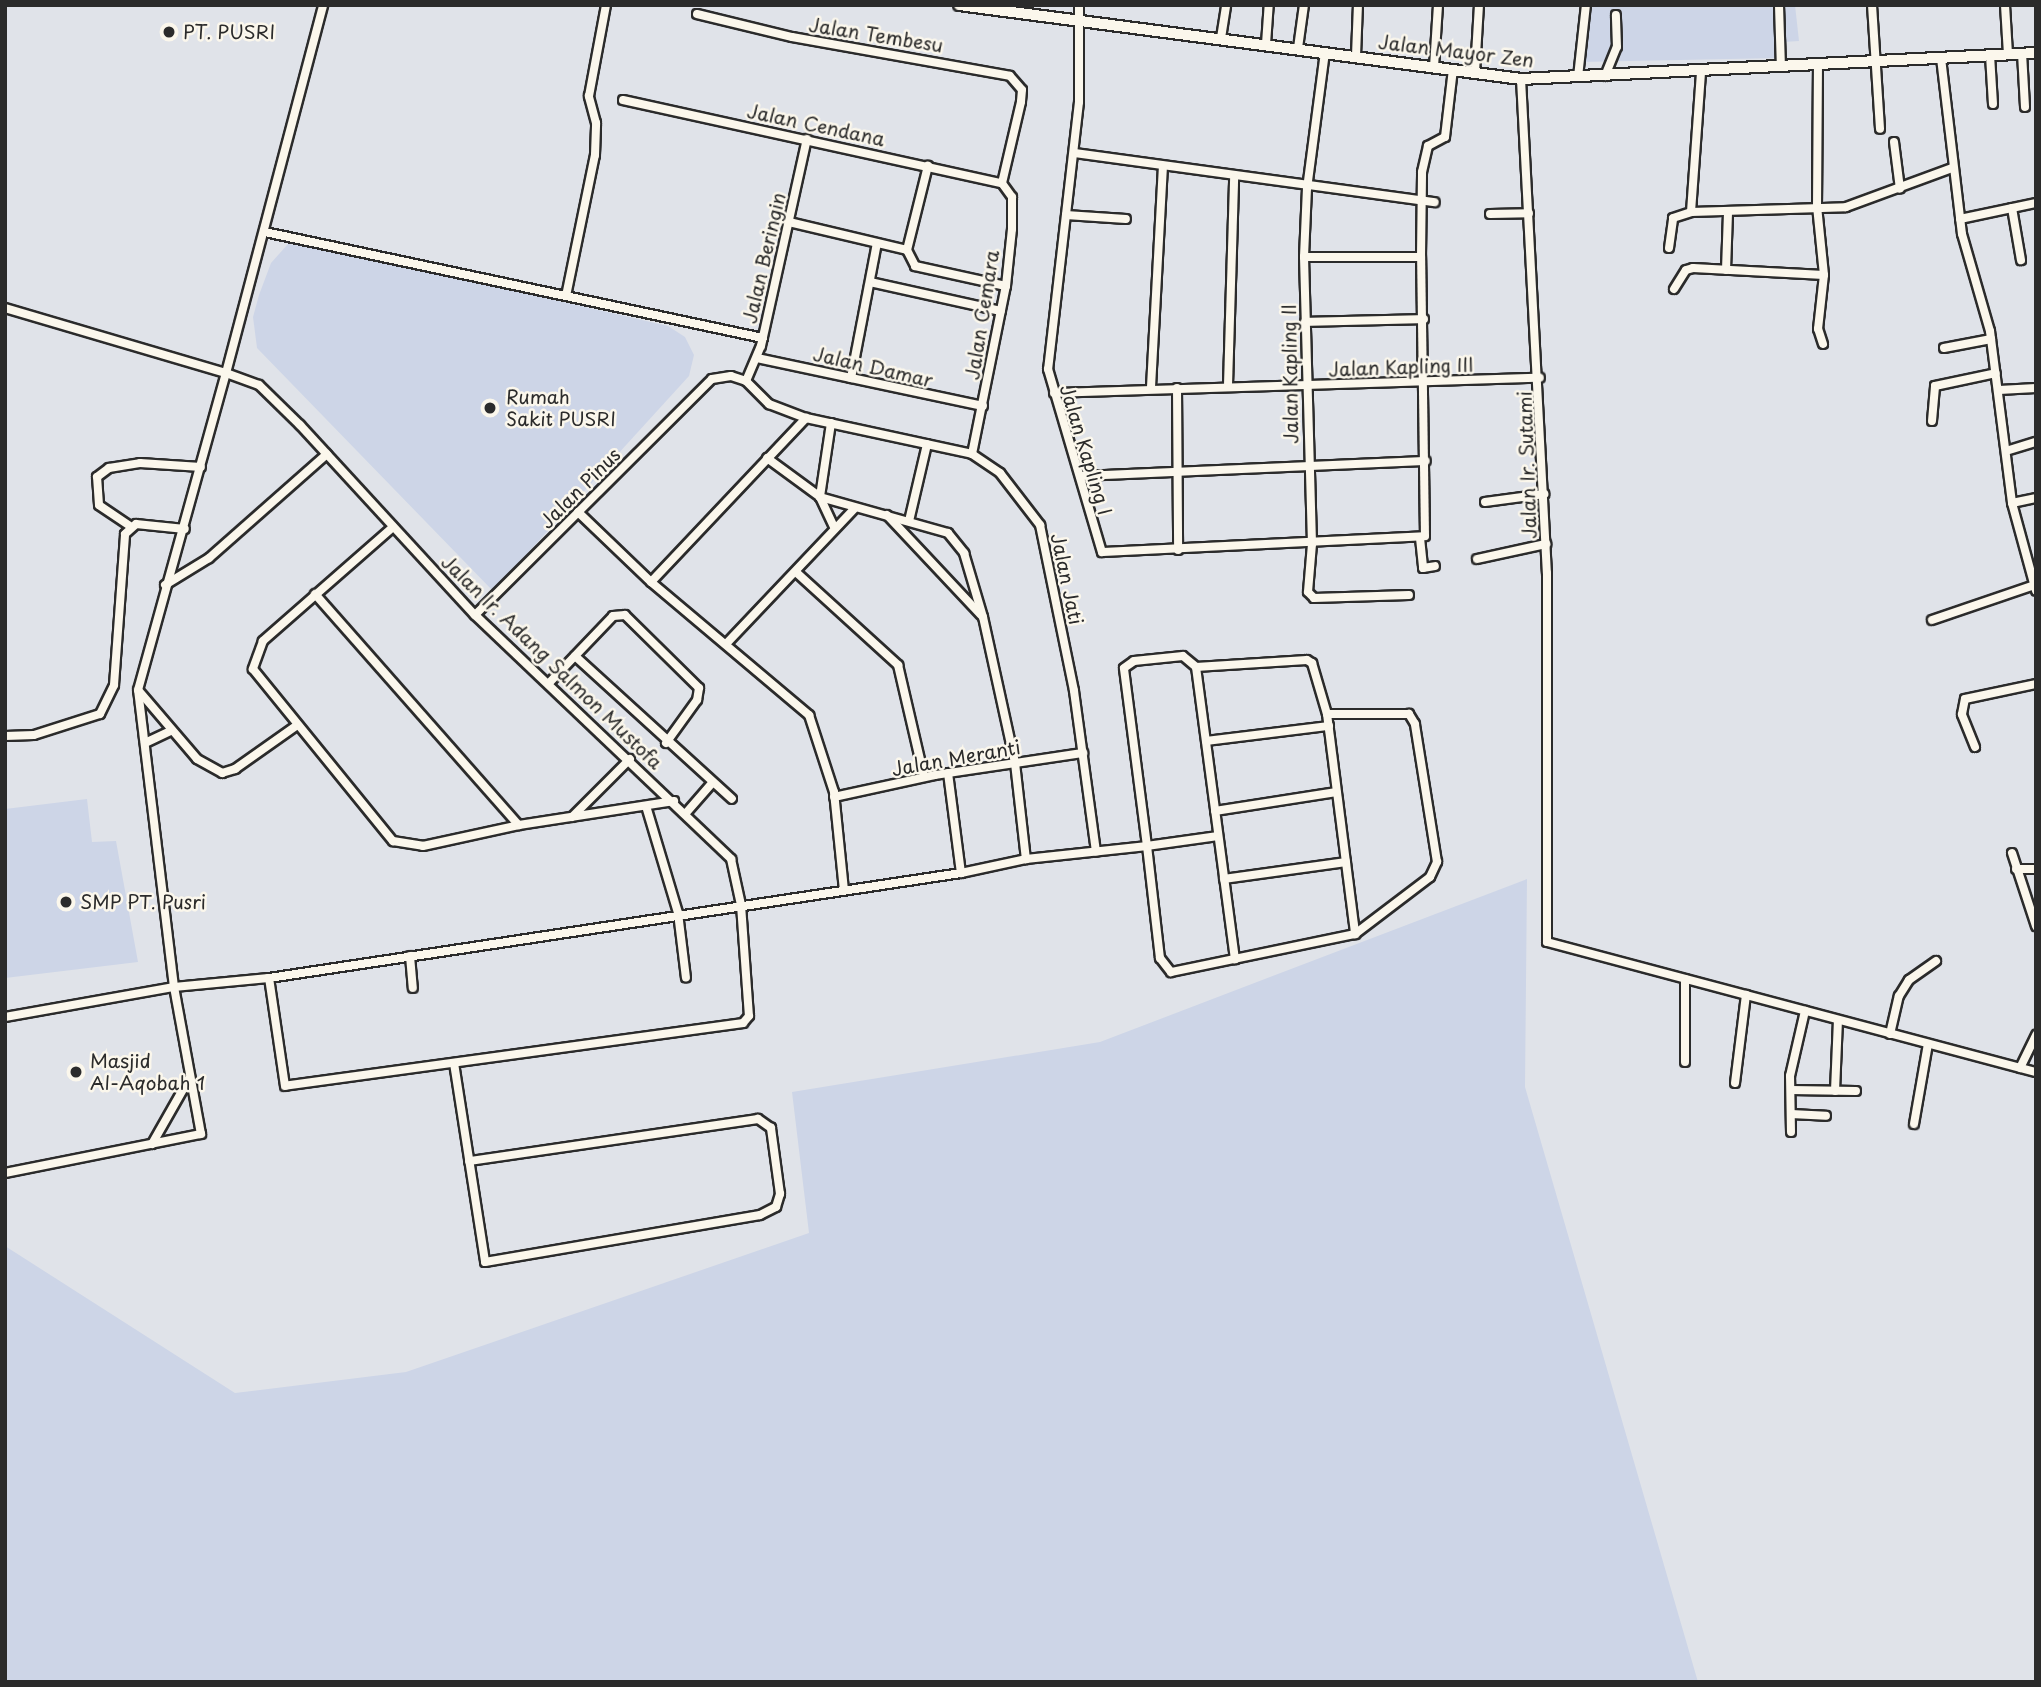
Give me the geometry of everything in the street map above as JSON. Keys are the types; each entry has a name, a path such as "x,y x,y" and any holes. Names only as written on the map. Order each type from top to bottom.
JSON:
{"street":[{"path":"5,1173 201,1134 174,987 138,690 165,585 185,529 323,5"},
{"path":"566,296 595,155 596,123 589,96 606,5"},
{"name":"Jalan Mayor Zen","path":"959,5 1521,79 2036,52"},
{"name":"Jalan Kapling I","path":"1079,5 1075,153 1048,369 1102,552 1420,538"},
{"path":"1221,38 1226,5"},
{"path":"1266,44 1269,5"},
{"path":"1298,48 1304,5"},
{"path":"1356,56 1358,5"},
{"path":"1434,67 1438,5"},
{"path":"1475,72 1479,5"},
{"path":"1577,77 1586,5"},
{"path":"1779,5 1781,67"},
{"path":"1872,5 1878,60 1880,129"},
{"path":"2005,5 2008,54"},
{"name":"Jalan Tembesu","path":"697,14 792,37 1010,76 1022,90 1002,183"},
{"path":"1605,76 1617,47 1616,15"},
{"name":"Jalan Kapling II","path":"1325,52 1307,188 1304,257 1305,387 1312,544 1310,596 1409,595"},
{"path":"2022,53 2025,107"},
{"path":"1990,55 1993,104"},
{"path":"1932,620 2035,583 2011,503 1991,339 1960,219 1941,58"},
{"path":"1818,65 1817,206 1824,275 1818,329 1823,344"},
{"path":"1435,566 1423,568 1420,538 1425,534 1426,461 1424,319 1418,201 1428,146 1445,137 1453,69"},
{"path":"1691,212 1701,71"},
{"name":"Jalan Ir. Sutami","path":"1521,79 1540,378 1546,544 1547,942 1685,979"},
{"name":"Jalan Cendana","path":"622,100 1002,183"},
{"name":"Jalan Beringin","path":"746,381 763,338 807,139"},
{"path":"1894,142 1900,189"},
{"path":"1075,153 1307,188 1435,202"},
{"path":"928,166 907,250 915,266 1006,286"},
{"path":"1151,387 1163,168"},
{"path":"1669,248 1673,218 1691,212 1846,207 1952,168"},
{"path":"1228,386 1234,178"},
{"name":"Jalan Cemara","path":"972,454 1006,286 1012,197 1002,183"},
{"path":"1960,219 2036,203"},
{"path":"2012,208 2021,260"},
{"path":"1726,270 1728,212"},
{"path":"1490,214 1529,214"},
{"path":"1066,215 1126,219"},
{"path":"789,222 907,250"},
{"path":"265,232 763,338"},
{"path":"851,378 877,243"},
{"path":"1304,257 1421,257"},
{"path":"1674,289 1689,268 1824,275"},
{"path":"870,282 1001,311"},
{"name":"Jalan Ir. Adang Salmon Mustofa","path":"5,308 226,373 259,386 327,454 475,615 550,682 731,859 741,905 748,1020 454,1063"},
{"path":"1305,322 1424,319"},
{"path":"1944,348 1991,339"},
{"name":"Jalan Damar","path":"757,358 983,406"},
{"path":"1932,421 1935,386 1996,373"},
{"name":"Jalan Pinus","path":"475,615 712,379 730,376 746,381"},
{"name":"Jalan Kapling III","path":"1054,393 1151,387 1305,387 1424,380 1540,378"},
{"name":"Jalan Jati","path":"746,381 769,404 806,418 972,454 1000,472 1040,525 1083,754 1096,852"},
{"path":"1177,388 1180,472 1178,550"},
{"path":"1999,390 2036,388"},
{"path":"651,582 806,418"},
{"path":"831,423 820,497 834,527"},
{"path":"2006,451 2036,442"},
{"path":"909,521 927,444"},
{"path":"165,585 209,558 327,454"},
{"path":"767,458 820,497 854,509 887,515 948,533 956,541 983,617 1015,763 1026,859"},
{"path":"1080,476 1426,461"},
{"path":"185,529 130,526 99,505 97,478 108,468 140,463 201,467"},
{"path":"1486,502 1544,494"},
{"path":"2011,503 2036,498"},
{"path":"726,644 797,573 834,527 854,509"},
{"path":"578,512 651,582 810,715 834,797 844,890"},
{"path":"887,515 983,617"},
{"path":"5,736 34,735 100,714 114,685 122,555 130,526"},
{"path":"393,527 263,641 254,657 256,677 393,841 424,846 519,825 674,801"},
{"path":"1477,559 1546,544"},
{"path":"797,573 898,665 924,777"},
{"path":"315,594 519,825"},
{"path":"550,682 618,614 668,653 700,693 666,743"},
{"path":"575,656 666,743 732,799"},
{"path":"1235,959 1196,667 1183,656 1134,661 1124,668 1147,846 1151,905 1165,968 1178,973 1355,934 1430,877 1437,862 1415,724 1409,714 1327,715"},
{"path":"1196,667 1307,660 1329,726 1355,934"},
{"path":"1975,747 1962,714 1965,699 2036,684"},
{"path":"138,690 197,759 222,773 235,769 296,726"},
{"path":"1206,741 1329,726"},
{"path":"145,743 171,731"},
{"name":"Jalan Meranti","path":"834,797 924,777 1083,754"},
{"path":"572,817 630,759"},
{"path":"948,773 961,873"},
{"path":"686,813 712,783"},
{"path":"1215,811 1337,792"},
{"path":"646,806 678,914 686,978"},
{"path":"5,1017 174,987 269,978 961,873 1026,859 1218,836"},
{"path":"2012,853 2036,926"},
{"path":"1224,879 1346,862"},
{"path":"2017,869 2036,869"},
{"path":"410,956 413,988"},
{"path":"1890,1034 1899,996 1909,980 1936,961"},
{"path":"269,978 285,1086 454,1063 469,1161 485,1262 760,1215 776,1207 780,1194 771,1128 758,1119 469,1161"},
{"path":"1685,1062 1685,979 2036,1072"},
{"path":"1735,1083 1746,995"},
{"path":"1791,1132 1791,1090 1805,1011"},
{"path":"1835,1091 1838,1020"},
{"path":"2020,1068 2036,1035"},
{"path":"1914,1124 1928,1044"},
{"path":"152,1144 189,1079"},
{"path":"1791,1090 1856,1091"},
{"path":"1791,1114 1826,1116"}],"shaded area":[{"path":"1585,5 1795,5 1799,41 1783,42 1784,58 1579,62"},
{"name":"Rumah Sakit PUSRI","path":"288,244 367,257 668,326 685,337 694,355 689,376 493,591 257,348 253,317 259,295 271,263"},
{"name":"SMP PT. Pusri","path":"87,799 92,842 116,841 138,962 5,978 5,809"},
{"path":"1527,879 1525,1087 1698,1682 5,1682 5,1246 235,1393 406,1372 809,1233 792,1092 1100,1042"}],"place":[{"name":"PT. PUSRI","path":"169,32"},
{"name":"Rumah Sakit PUSRI","path":"490,408"},
{"name":"SMP PT. Pusri","path":"66,902"},
{"name":"Masjid Al-Aqobah 1","path":"76,1072"}]}
